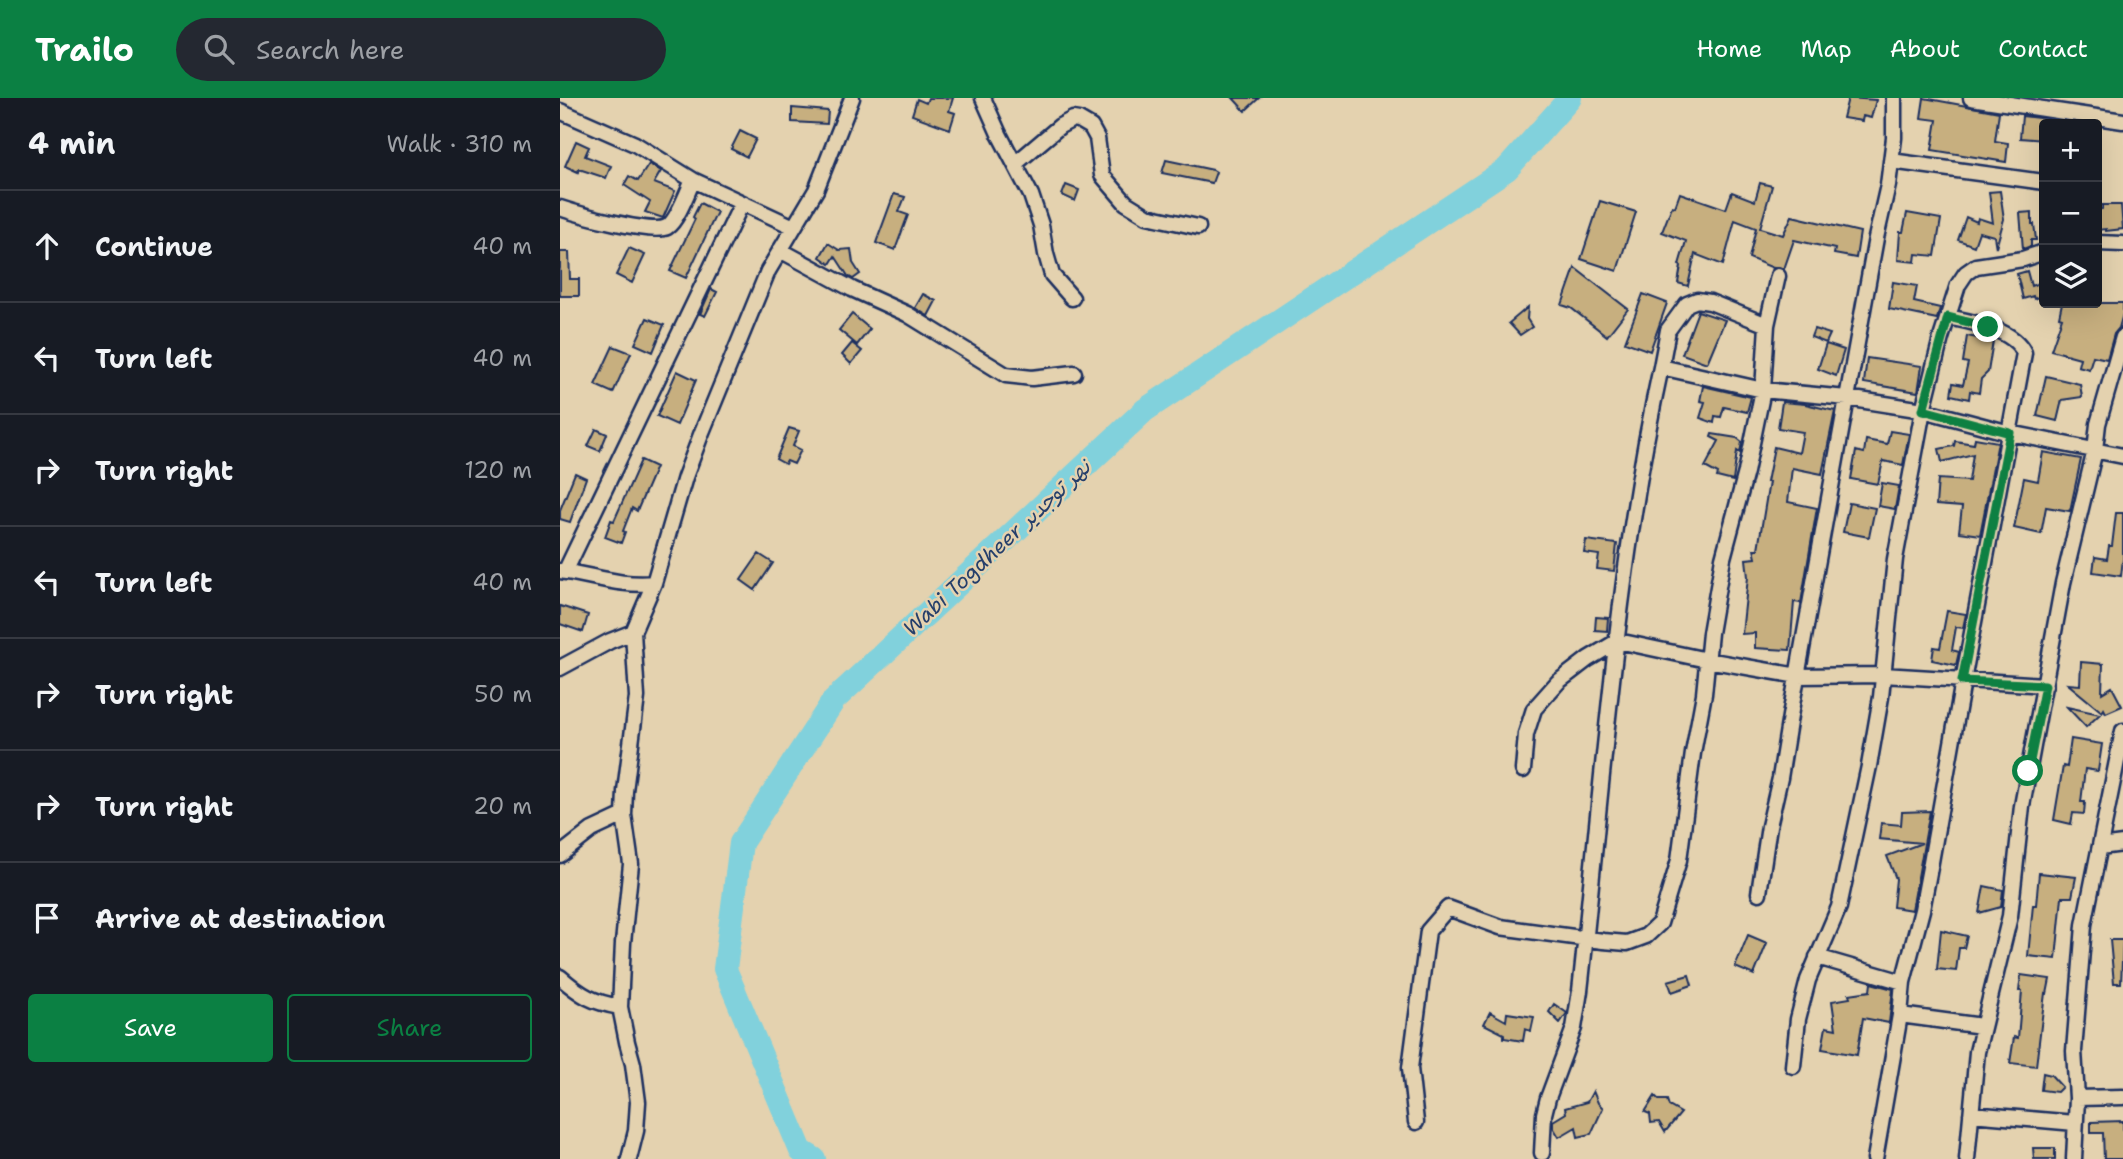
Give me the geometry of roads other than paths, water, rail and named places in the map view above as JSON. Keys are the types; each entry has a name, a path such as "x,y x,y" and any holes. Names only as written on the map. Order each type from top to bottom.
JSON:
{"street":[{"path":"629,1159 636,1131 638,1102 634,1064 620,1007 631,864 624,815 625,791 637,697 633,632 654,583 685,477 768,271 816,191 852,98"},
{"path":"983,98 1031,195 1052,275 1072,298"},
{"path":"1759,893 1769,826 1888,185 1894,138 1894,98"},
{"path":"1972,98 2123,121"},
{"path":"560,111 635,144 693,180 794,227"},
{"path":"1015,164 1060,126 1073,119 1079,120 1091,127 1097,138 1102,175 1126,203 1147,216 1198,227"},
{"path":"1891,161 2039,181"},
{"path":"560,208 637,227 657,229 666,227 673,220 693,180"},
{"path":"654,583 637,585 562,572 742,203"},
{"path":"2102,243 2123,244"},
{"path":"780,250 852,289 907,314 1006,374 1032,378 1074,373"},
{"path":"1793,1066 1798,1019 1808,980 1839,907 1869,766 1881,697 1895,559 1923,410 1948,317 1958,285 1966,273 1976,266 2023,259 2039,254"},
{"path":"1416,1122 1410,1068 1428,931 1448,908 1500,926 1627,943 1646,936 1660,923 1679,860 1723,558 1746,471 1763,390 1767,325 1778,276"},
{"path":"1542,1153 1544,1114 1548,1098 1574,1028 1625,567 1668,330 1687,304 1697,300 1710,302 1767,325"},
{"path":"1875,1159 1903,982 1922,910 2024,353 2021,344 2011,336 1948,317"},
{"path":"1967,1159 1982,1026 2010,916 2022,806 2063,583 2095,450 2098,424 2123,338"},
{"path":"1661,367 1763,390 1847,398 1923,410 2010,433 2123,456"},
{"path":"560,668 633,632"},
{"path":"1523,770 1526,734 1534,709 1558,682 1587,659 1618,641 1798,676 1883,675 2045,685"},
{"path":"2074,1159 2077,1098 2074,1051 2084,925 2123,731"},
{"path":"560,855 592,830 624,815"},
{"path":"2099,847 2123,844"},
{"path":"1817,957 1903,982"},
{"path":"560,977 577,992 596,1003 620,1007"},
{"path":"1900,1014 1982,1026"},
{"path":"2077,1098 2123,1097"},
{"path":"1971,1114 2075,1123"}],"waterway":[{"name":"Wabi Togdheer نهر توجدير","path":"814,1159 801,1151 725,969 741,843 834,700 1145,410 1507,169 1570,98"}]}
